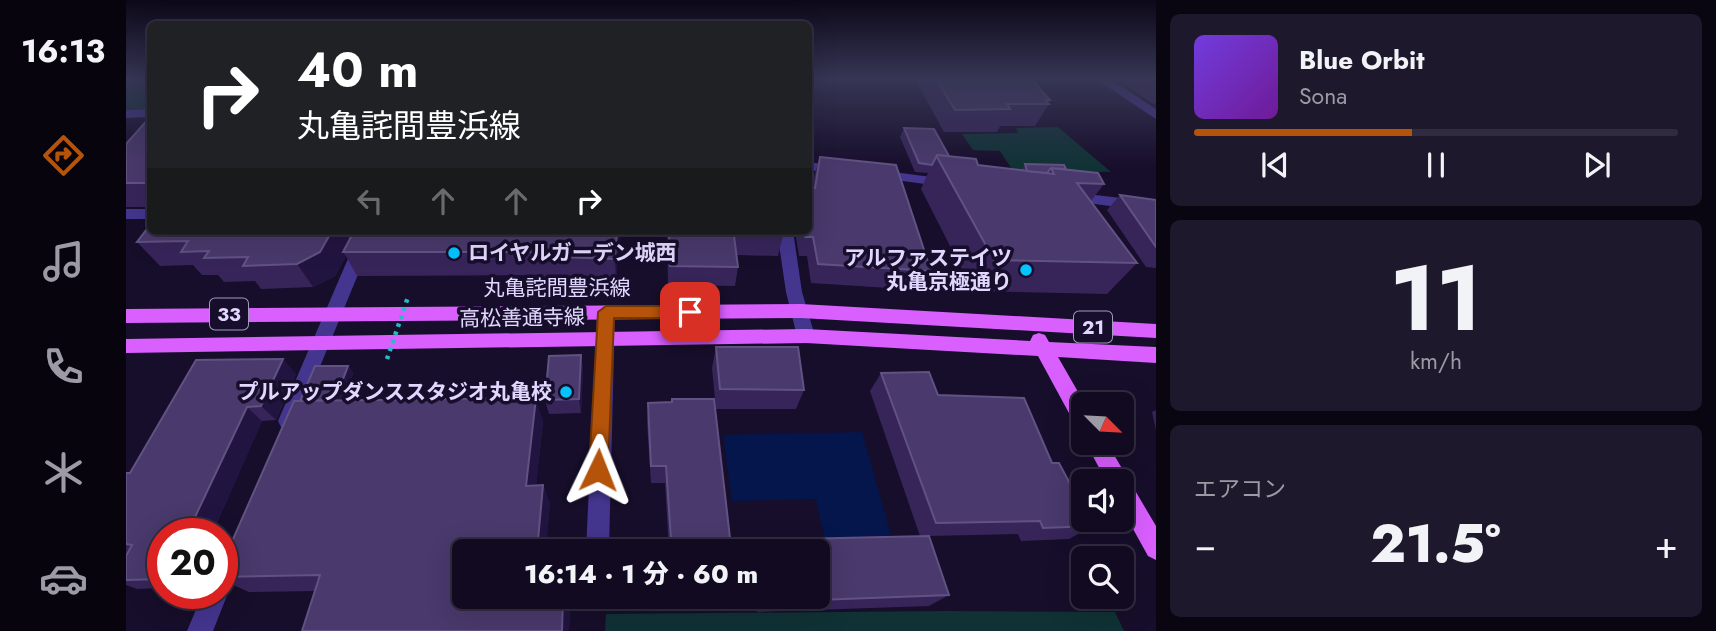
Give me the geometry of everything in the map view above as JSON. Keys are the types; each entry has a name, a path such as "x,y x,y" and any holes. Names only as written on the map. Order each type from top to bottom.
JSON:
{"main road":[{"name":"丸亀詫間豊浜線","path":"126,316 333,312 801,311 1156,331"},
{"name":"21","path":"1030,322 1071,398"},
{"name":"高松善通寺線","path":"126,346 806,336 1044,349"},
{"name":"21","path":"1044,349 1156,355"},
{"path":"1134,509 1156,548"}],"street":[{"path":"126,114 147,113"},
{"path":"812,166 960,184"},
{"path":"1056,195 1156,207"},
{"path":"126,214 147,214"},
{"path":"282,437 321,344 338,292 366,235"},
{"path":"786,235 794,292 806,336"},
{"path":"597,539 606,312"},
{"path":"200,631 209,609"}],"path":[{"path":"387,359 408,297"}],"green space":[{"path":"1058,127 1111,172 1013,171 1000,151 973,150 962,134 1018,133 1016,128"},
{"path":"1115,612 1124,631 605,631 606,614"}],"shaded area":[{"path":"862,432 891,535 825,539 816,499 732,501 723,435"}],"building":[{"path":"954,108 1010,109 955,110"},
{"path":"147,120 147,183 126,183 126,144"},
{"path":"904,128 934,129 949,156 937,155 932,165 919,163"},
{"path":"937,155 976,159 978,165 1054,174 1051,168 1098,173 1104,184 1077,183 1137,263 994,260"},
{"path":"820,157 896,165 931,271 818,264 813,237 805,235 812,235 812,188 815,188"},
{"path":"1025,164 1064,165 1066,169 1051,168 1047,173 1027,171"},
{"path":"1120,195 1156,200 1156,247"},
{"path":"147,229 147,235 330,235 320,252 297,264 243,266 248,257 204,258 209,251 181,252 188,241 137,242"},
{"path":"352,235 617,235 615,259 536,256 538,252 343,252"},
{"path":"669,235 783,235 734,236 738,267 670,266"},
{"path":"716,347 798,347 804,390 720,389"},
{"path":"581,355 579,399 545,400 549,356"},
{"path":"283,359 261,406 247,407 195,518 147,518 147,579 126,580 126,556 132,545 126,544 126,473 130,473 196,360"},
{"path":"315,366 348,366 335,400 300,401"},
{"path":"929,372 938,395 1024,398 1052,463 1059,463 1071,486 1071,527 1043,528 1040,521 936,523 881,373"},
{"path":"536,398 526,486 543,485 538,539 452,539 452,609 563,609 562,631 302,631 320,575 238,577 238,528 294,401"},
{"path":"672,399 714,399 730,538 671,539 666,466 651,466 648,403 672,402"},
{"path":"929,536 949,595 830,600 830,539 798,539"}],"place":[{"name":"ロイヤルガーデン城西","path":"454,253"},
{"name":"アルファステイツ 丸亀京極通り","path":"1026,270"},
{"name":"プルアップダンススタジオ丸亀校","path":"566,392"}],"route":[{"path":"598,470 606,312 690,312"}]}
